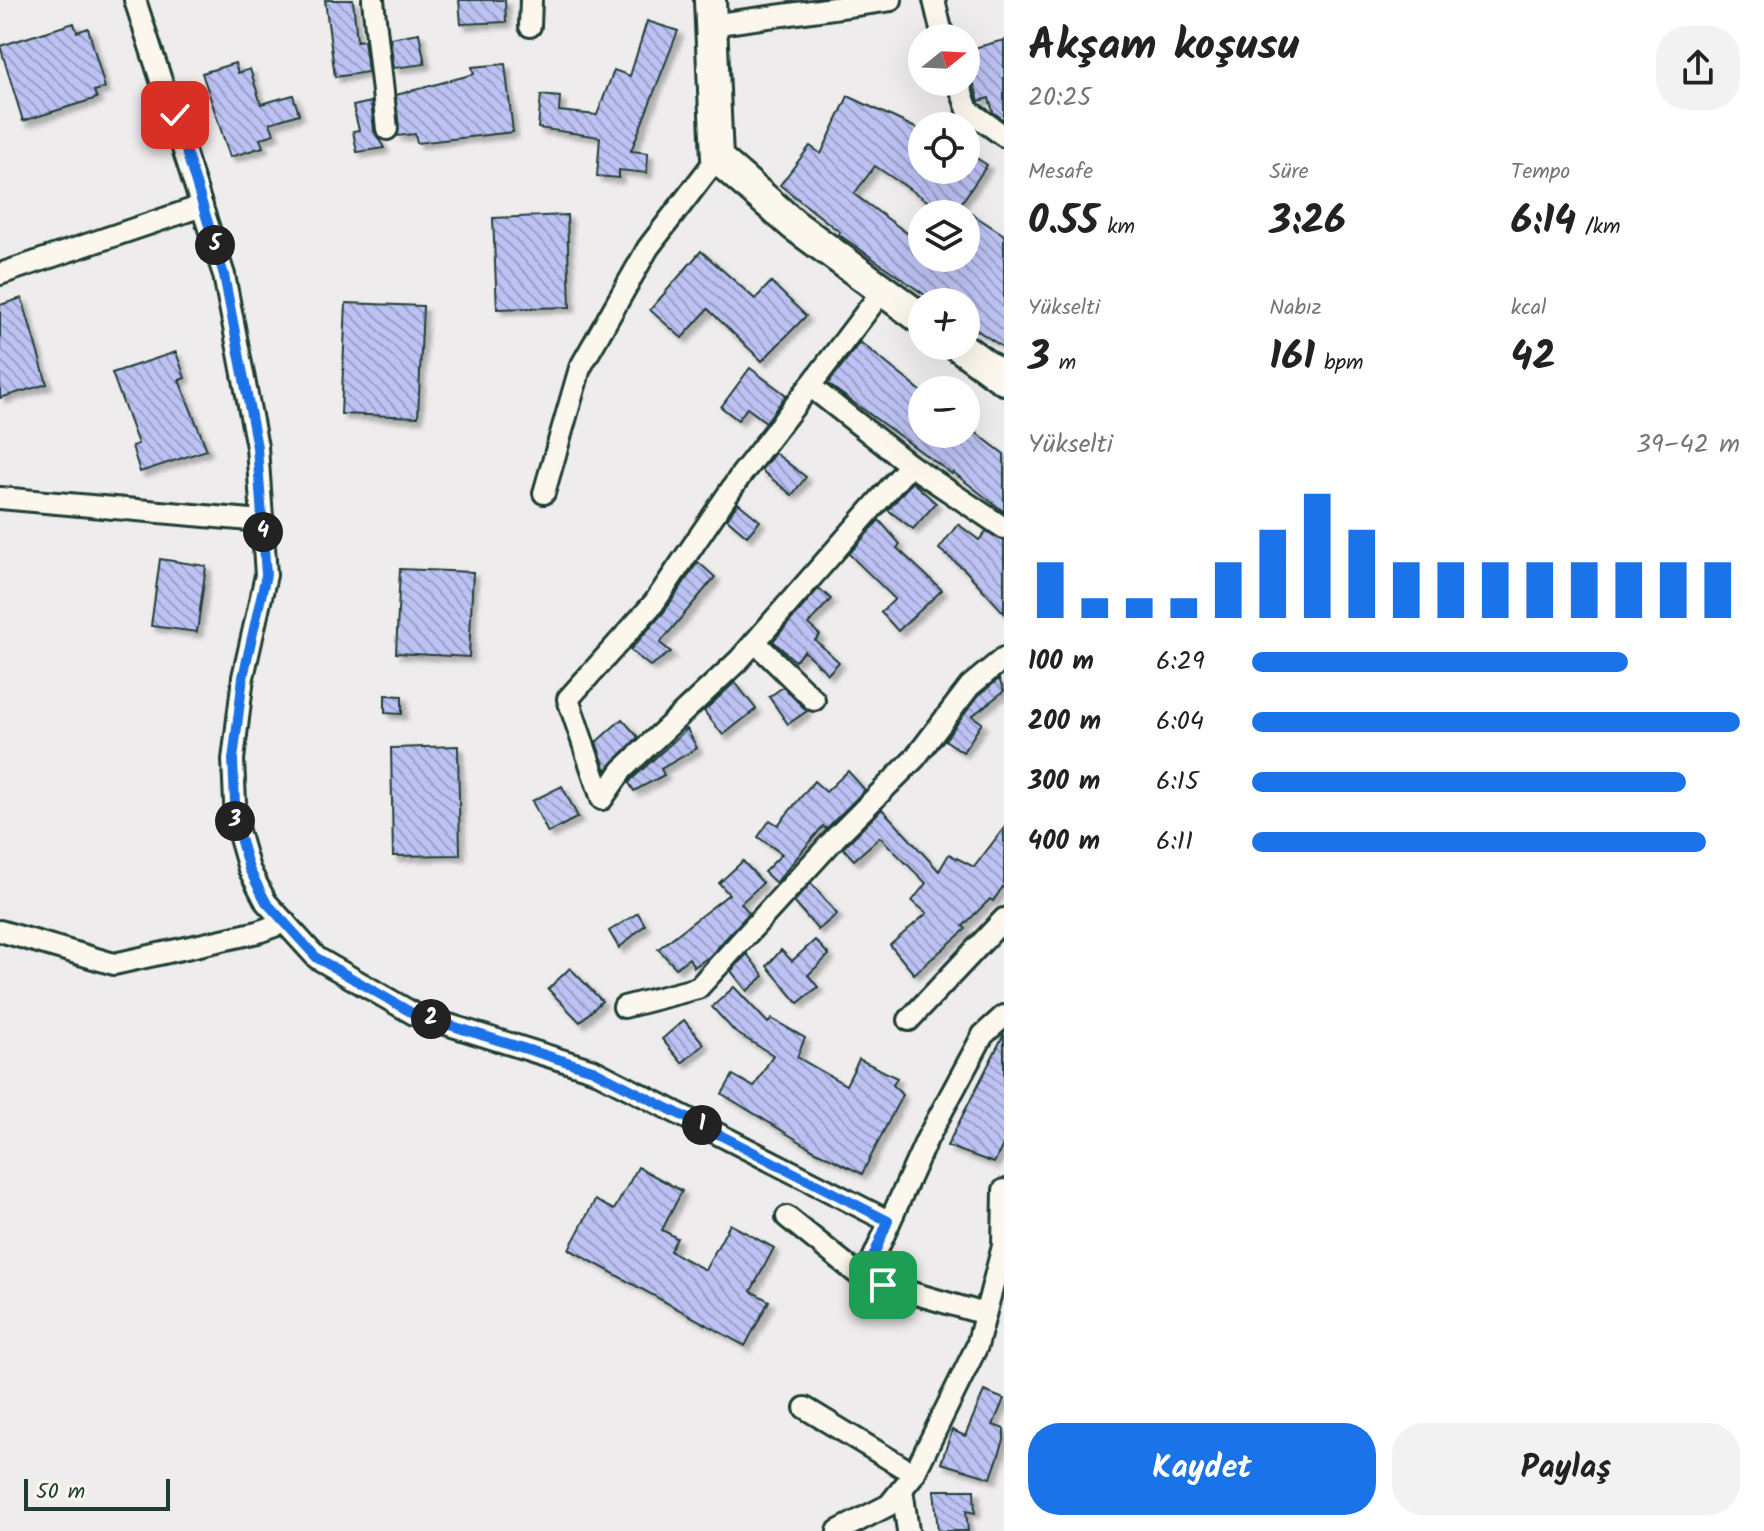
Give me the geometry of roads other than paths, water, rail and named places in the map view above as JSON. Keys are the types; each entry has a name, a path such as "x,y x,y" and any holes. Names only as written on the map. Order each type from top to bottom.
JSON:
{"street":[{"path":"135,0 224,275 257,447 266,575 241,691 233,760 236,824 249,869 266,902 317,958 414,1014 593,1070 888,1221"},
{"path":"373,0 387,129"},
{"path":"530,26 531,0"},
{"path":"544,493 580,368 648,248 717,158 711,13 891,0"},
{"path":"934,0 940,24"},
{"path":"963,96 968,110 1004,136"},
{"path":"717,158 794,225 908,309"},
{"path":"0,274 202,206"},
{"path":"883,290 741,475 654,603 568,699 602,799 622,770 755,642 910,465"},
{"path":"978,360 1004,379"},
{"path":"810,386 910,465 1004,528"},
{"path":"0,498 262,521"},
{"path":"755,642 814,700"},
{"path":"624,1007 698,988 838,835 915,758 970,686 1004,658"},
{"path":"909,1020 1004,919"},
{"path":"0,931 114,964 258,932 285,922"},
{"path":"864,1279 926,1141 983,1035 1004,1016"},
{"path":"838,1531 889,1505 908,1482 977,1346 1003,1246 1004,1190"},
{"path":"787,1217 864,1279 985,1314"},
{"path":"805,1408 908,1482"},
{"path":"908,1482 908,1531"}]}
